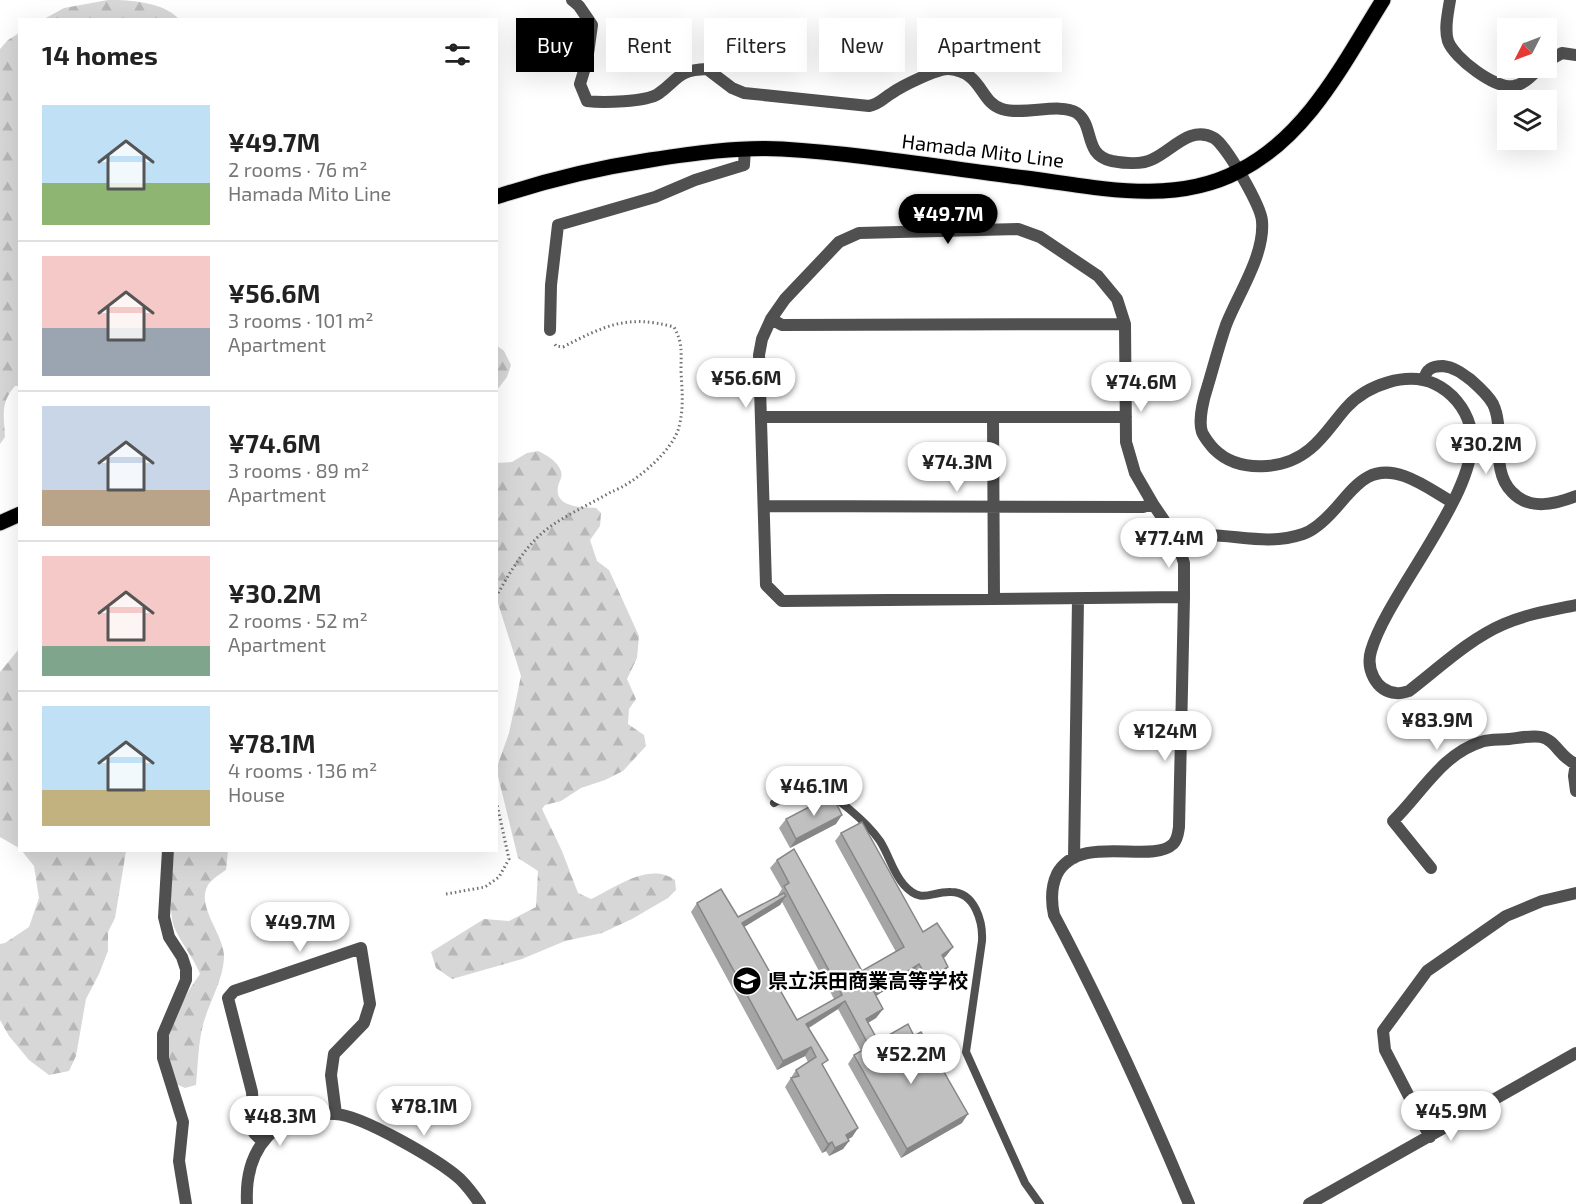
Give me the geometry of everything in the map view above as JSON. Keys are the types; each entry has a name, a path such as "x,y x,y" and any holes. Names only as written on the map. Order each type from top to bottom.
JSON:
{"main road":[{"name":"Hamada Mito Line","path":"498,195 552,179 615,165 705,151 745,148 817,152 1133,191 1189,189 1238,172 1279,144 1308,114 1383,0"},
{"path":"0,523 18,515"}],"street":[{"path":"572,0 592,25 587,61 580,84 587,101 605,103 656,96 678,75 691,70 706,69 732,88 744,93 869,106 880,104 891,93 944,68 957,70 973,77 996,106 1004,110 1025,112 1061,108 1075,112 1085,121 1091,144 1096,153 1108,160 1140,163 1152,160 1188,137 1209,135 1220,142 1251,190 1263,220 1258,251 1227,324 1202,402 1201,431 1215,450 1237,464 1262,467 1290,460 1310,449 1350,404 1364,393 1403,380 1424,380 1448,392 1465,413 1471,428 1472,458 1468,471 1371,652 1370,672 1379,686 1395,693 1409,691 1476,639 1504,624 1540,612 1576,605"},
{"path":"1450,0 1446,29 1448,43 1465,63 1496,84 1506,87 1516,86 1529,78"},
{"path":"1557,56 1562,53 1576,55"},
{"path":"550,330 551,285 558,225 656,197 695,180 744,165 745,148"},
{"path":"1184,597 782,601 766,585 759,355 762,339 771,319 785,299 839,242 859,233 1018,229 1040,237 1098,276 1117,299 1125,324 1126,442 1135,473 1176,538 1184,563 1184,597 1178,836 1172,844 1162,849 1101,852 1074,858 1062,867 1054,881 1052,898 1054,915 1088,979 1146,1101 1189,1204"},
{"path":"771,319 782,325 1125,324"},
{"path":"1424,380 1428,369 1444,366 1469,378 1487,396 1497,417 1502,475 1512,492 1519,498 1544,505 1576,496"},
{"path":"762,417 1126,417"},
{"path":"993,417 994,599"},
{"path":"1176,538 1207,535 1274,541 1306,534 1326,519 1360,483 1369,476 1381,472 1404,476 1452,502"},
{"path":"765,507 1143,507 1153,504"},
{"path":"1074,858 1078,599"},
{"path":"1431,868 1393,821 1405,810 1426,782 1458,753 1482,741 1541,737 1554,744 1565,760 1576,764 1574,776 1576,791"},
{"path":"168,852 164,917 169,937 182,957 186,969 186,980 163,1034 163,1058 183,1122 179,1161 186,1204"},
{"path":"1430,1137 1385,1050 1383,1031 1427,972 1436,965 1506,916 1542,901 1576,892"},
{"path":"262,1141 254,1133 252,1092 228,998 234,991 361,948 370,1004 364,1023 334,1054 332,1074 336,1114"},
{"path":"1309,1204 1576,1053"},
{"path":"247,1204 246,1184 252,1160 262,1141 285,1124 305,1116 336,1114 366,1123 406,1143 458,1178 480,1204"}],"lane":[{"path":"774,803 790,794 811,787 836,797 879,839 903,885 924,897 951,892 962,895 975,907 982,927 982,941 966,1052 1025,1183 1040,1204"}],"path":[{"path":"498,593 525,551 552,525 622,488 645,472 670,445 679,429 682,406 680,339 674,327 655,322 632,320 602,327 563,347 556,346 550,330"},
{"path":"446,894 485,886 499,877 509,859 498,809"}],"green space":[{"path":"108,0 136,2 164,9 178,18 46,18 64,8"},
{"path":"18,34 18,386 10,392 5,404 5,437 0,444 0,49"},
{"path":"498,346 504,351 511,365 507,377 498,389"},
{"path":"538,451 558,466 561,472 558,487 560,499 571,505 596,508 601,513 600,526 590,540 597,561 609,570 639,636 637,658 627,679 636,699 629,709 628,724 644,735 646,746 623,771 581,788 561,801 545,805 542,809 562,851 578,893 591,899 632,878 654,873 675,880 676,890 668,898 632,919 602,933 565,941 522,959 452,979 436,968 431,952 484,919 509,921 536,907 538,871 518,858 498,776 498,764 509,733 521,676 498,603 498,463 512,462 527,453"},
{"path":"18,650 18,847 0,837 0,672"},
{"path":"23,852 126,852 115,918 108,932 108,951 86,999 76,1056 69,1071 49,1075 29,1060 9,1036 0,1020 0,944 29,927 39,898 34,866"},
{"path":"174,852 228,852 226,870 208,885 205,894 208,912 221,941 223,968 201,1032 196,1085 185,1088 176,1084 167,1060 166,1047 177,1013 200,974 175,929 171,913"}],"building":[{"path":"832,795 842,815 796,839 786,819"},
{"path":"862,822 923,932 937,923 953,947 942,955 948,967 928,979 919,964 874,992 883,1009 866,1019 877,1039 868,1044 845,1001 806,1024 828,1060 822,1064 858,1128 846,1135 849,1141 835,1148 832,1142 828,1144 791,1078 799,1076 796,1070 816,1057 811,1047 783,1061 697,903 721,889 738,917 784,893 786,896 742,923 797,1020 842,995 784,886 789,883 777,860 794,849 862,971 904,947 841,833"},
{"path":"908,1024 914,1036 921,1032 968,1114 907,1149 854,1055"}],"place":[{"name":"県立浜田商業高等学校","path":"747,981"}]}
